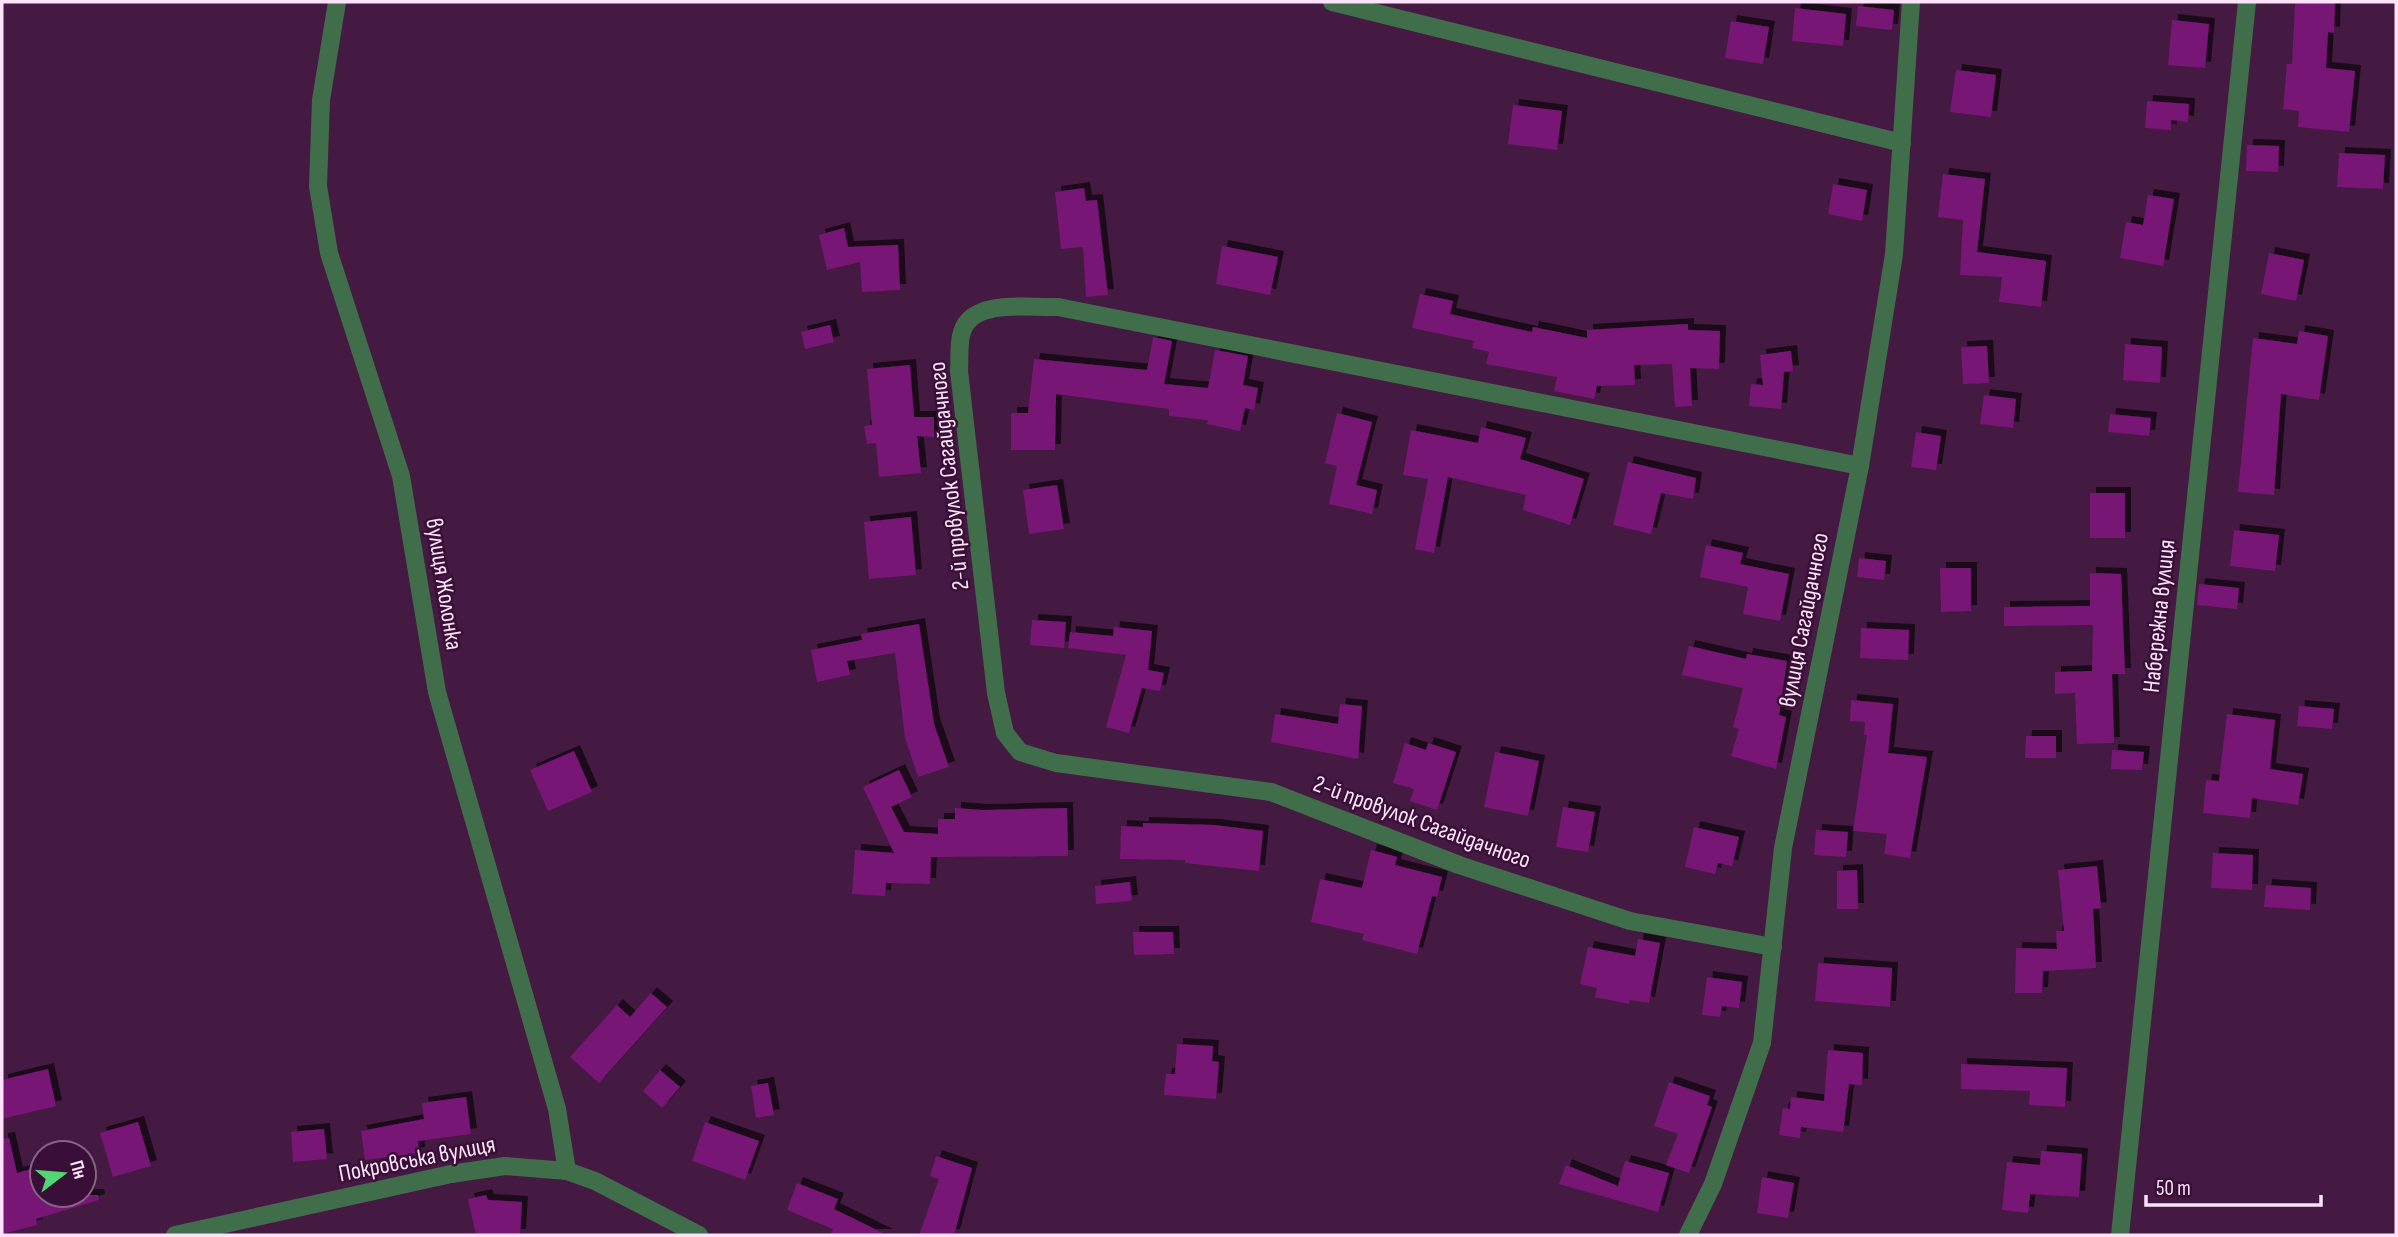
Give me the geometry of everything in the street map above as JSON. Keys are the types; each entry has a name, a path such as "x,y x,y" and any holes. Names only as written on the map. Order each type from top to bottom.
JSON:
{"street":[{"name":"вулиця Жолонка","path":"338,2 321,100 318,186 328,253 401,476 437,692 557,1109 566,1171"},
{"path":"1332,2 1902,143"},
{"name":"вулиця Сагайдачного","path":"1688,1235 1713,1184 1762,1043 1783,848 1860,466 1894,254 1911,2"},
{"name":"Набережна вулиця","path":"2120,1235 2247,2"},
{"name":"2-й провулок Сагайдачного","path":"1773,947 1630,921 1459,866 1270,792 1056,763 1020,752 1005,733 996,693 959,371 961,333 967,320 980,311 1058,307 1860,466"},
{"name":"Покровська вулиця","path":"175,1235 478,1170 527,1166 566,1171 595,1181 699,1235"}],"building":[{"path":"2295,2 2335,2 2334,33 2328,32 2326,68 2355,71 2349,132 2298,127 2299,111 2283,109 2287,64 2292,64"},
{"path":"1858,6 1894,10 1892,30 1856,26"},
{"path":"1795,8 1846,14 1843,46 1792,41"},
{"path":"2172,20 2209,24 2205,68 2168,65"},
{"path":"1731,21 1769,27 1763,64 1725,58"},
{"path":"1956,70 1996,75 1991,117 1950,112"},
{"path":"2147,101 2189,104 2188,122 2171,120 2171,130 2145,128"},
{"path":"1513,105 1562,111 1557,150 1508,144"},
{"path":"2247,145 2279,146 2278,172 2246,171"},
{"path":"2339,153 2385,155 2383,189 2337,187"},
{"path":"1943,174 1985,179 1977,252 2046,261 2041,307 1999,302 2002,277 1960,275 1963,220 1938,217"},
{"path":"1833,184 1867,190 1862,221 1828,214"},
{"path":"1084,188 1086,201 1097,200 1108,295 1086,297 1083,247 1061,249 1055,192"},
{"path":"2148,195 2174,199 2163,266 2120,258 2126,222 2143,225"},
{"path":"844,228 848,247 898,245 900,290 862,292 860,262 827,270 819,235"},
{"path":"1222,246 1278,257 1270,295 1216,284"},
{"path":"2269,253 2304,260 2296,301 2261,294"},
{"path":"1420,294 1453,301 1450,314 1532,332 1533,327 1587,338 1587,330 1688,324 1688,330 1720,331 1719,369 1690,368 1692,406 1675,407 1672,364 1634,365 1635,385 1597,386 1594,399 1554,391 1557,377 1486,364 1489,352 1472,348 1474,341 1412,328"},
{"path":"830,325 834,342 805,349 801,332"},
{"path":"2299,331 2328,336 2319,400 2281,394 2274,495 2238,492 2253,338 2297,344"},
{"path":"1153,337 1172,341 1164,384 1208,388 1215,350 1248,356 1243,385 1258,388 1254,410 1245,408 1240,431 1207,424 1208,420 1169,416 1169,409 1056,394 1055,450 1011,450 1011,413 1028,413 1034,359 1147,370"},
{"path":"2125,344 2162,347 2160,383 2123,380"},
{"path":"1987,346 1989,383 1963,384 1961,347"},
{"path":"1791,351 1793,371 1784,372 1781,409 1749,406 1751,384 1763,385 1760,355"},
{"path":"910,365 914,417 934,417 934,437 917,436 921,473 879,477 876,443 867,444 864,426 872,425 867,369"},
{"path":"1984,395 2016,399 2013,428 1980,424"},
{"path":"1337,413 1372,422 1356,485 1377,490 1372,514 1329,504 1337,466 1325,463"},
{"path":"2110,414 2151,418 2149,436 2108,432"},
{"path":"1481,427 1526,438 1520,459 1584,479 1570,525 1523,510 1526,495 1448,477 1434,553 1415,549 1428,479 1403,475 1411,430 1478,443"},
{"path":"1916,432 1941,436 1936,470 1911,467"},
{"path":"1628,462 1696,478 1693,499 1661,493 1651,534 1613,525"},
{"path":"1057,485 1064,529 1029,534 1023,490"},
{"path":"2090,493 2125,493 2125,538 2090,538"},
{"path":"911,517 916,575 869,579 864,522"},
{"path":"2234,530 2279,535 2275,571 2230,566"},
{"path":"1706,545 1743,553 1740,564 1789,574 1780,621 1743,614 1748,587 1700,577"},
{"path":"1859,558 1886,561 1884,580 1857,577"},
{"path":"1940,568 1971,568 1971,611 1941,612"},
{"path":"2090,573 2121,574 2125,674 2112,674 2114,743 2077,744 2075,693 2055,694 2055,672 2092,671 2093,625 2004,626 2004,607 2090,606"},
{"path":"2199,584 2239,588 2237,609 2197,605"},
{"path":"1032,620 1066,622 1064,648 1030,645"},
{"path":"919,624 934,724 949,767 918,777 905,738 895,653 847,661 850,675 817,682 811,650 862,640 861,634"},
{"path":"1114,627 1152,631 1148,670 1164,673 1160,691 1142,688 1129,733 1106,727 1126,655 1068,648 1070,632 1113,636"},
{"path":"1861,628 1909,630 1908,660 1860,658"},
{"path":"1689,646 1746,659 1747,654 1787,661 1779,715 1786,717 1776,769 1731,756 1739,729 1733,727 1743,688 1682,675"},
{"path":"1851,700 1893,704 1888,753 1927,757 1910,858 1884,854 1887,834 1853,831 1867,735 1864,735 1865,722 1850,721"},
{"path":"1340,704 1362,706 1358,759 1271,742 1275,714 1338,724"},
{"path":"2299,706 2334,709 2332,729 2297,726"},
{"path":"2227,714 2275,720 2270,769 2303,774 2298,805 2252,798 2250,818 2203,813 2206,780 2219,781"},
{"path":"2026,736 2056,736 2056,758 2025,758"},
{"path":"1405,743 1426,750 1428,743 1456,752 1437,810 1410,801 1414,789 1393,783"},
{"path":"2112,750 2144,752 2142,770 2111,769"},
{"path":"574,751 592,792 548,811 530,770"},
{"path":"1495,752 1539,761 1528,816 1484,807"},
{"path":"899,770 912,797 891,807 904,832 938,834 938,819 955,819 955,808 1067,808 1068,856 931,857 930,884 886,883 885,896 852,894 855,850 894,853 863,787"},
{"path":"1563,807 1595,812 1588,852 1556,847"},
{"path":"1143,823 1214,825 1263,831 1259,871 1185,863 1185,860 1120,859 1121,826 1143,827"},
{"path":"1694,827 1739,837 1732,866 1718,863 1715,874 1685,867"},
{"path":"1816,830 1848,832 1846,857 1814,855"},
{"path":"1371,850 1397,857 1395,865 1442,877 1437,897 1432,896 1417,954 1362,940 1364,934 1311,922 1320,879 1362,888"},
{"path":"2213,853 2253,855 2252,890 2211,888"},
{"path":"2097,866 2101,908 2093,909 2096,968 2043,971 2042,993 2015,993 2016,948 2057,949 2056,931 2064,931 2058,870"},
{"path":"1857,870 1858,909 1837,909 1837,871"},
{"path":"1130,882 1132,901 1096,904 1095,886"},
{"path":"2266,885 2311,888 2310,910 2264,907"},
{"path":"1133,932 1173,932 1174,954 1134,955"},
{"path":"1638,939 1660,943 1649,1003 1630,1000 1629,1004 1595,997 1597,988 1580,984 1588,947 1635,956"},
{"path":"1818,963 1892,968 1890,1007 1815,1001"},
{"path":"1707,977 1742,982 1739,1008 1722,1006 1720,1017 1702,1015"},
{"path":"651,993 667,1007 599,1083 570,1057 617,1005 630,1017"},
{"path":"1177,1044 1213,1046 1212,1061 1219,1062 1216,1099 1164,1095 1166,1074 1175,1074"},
{"path":"1828,1050 1863,1053 1862,1085 1849,1084 1843,1132 1801,1127 1800,1138 1779,1135 1783,1108 1790,1109 1791,1097 1824,1101"},
{"path":"1961,1064 2067,1068 2065,1107 2029,1105 2030,1091 1961,1089"},
{"path":"48,1069 56,1106 2,1119 2,1080"},
{"path":"660,1070 680,1087 662,1108 643,1091"},
{"path":"1669,1082 1710,1096 1707,1105 1712,1107 1689,1173 1666,1165 1678,1134 1654,1126"},
{"path":"768,1083 774,1115 756,1118 751,1086"},
{"path":"466,1097 471,1134 418,1141 419,1153 365,1160 361,1131 424,1119 422,1103"},
{"path":"138,1122 151,1166 113,1177 100,1133"},
{"path":"705,1122 759,1141 745,1180 692,1161"},
{"path":"324,1129 327,1159 293,1162 291,1132"},
{"path":"9,1138 17,1173 28,1170 28,1209 69,1209 36,1219 37,1225 2,1234 2,1139"},
{"path":"2041,1151 2082,1154 2079,1197 2030,1194 2028,1213 2002,1210 2007,1162 2040,1165"},
{"path":"936,1156 972,1168 954,1235 919,1235 939,1179 930,1176"},
{"path":"1625,1161 1669,1173 1658,1212 1559,1184 1566,1165 1618,1186"},
{"path":"1762,1177 1794,1183 1788,1218 1757,1213"},
{"path":"797,1183 838,1199 834,1209 887,1235 830,1235 833,1229 787,1210"},
{"path":"486,1195 488,1200 522,1202 520,1235 476,1235 468,1199"}]}
